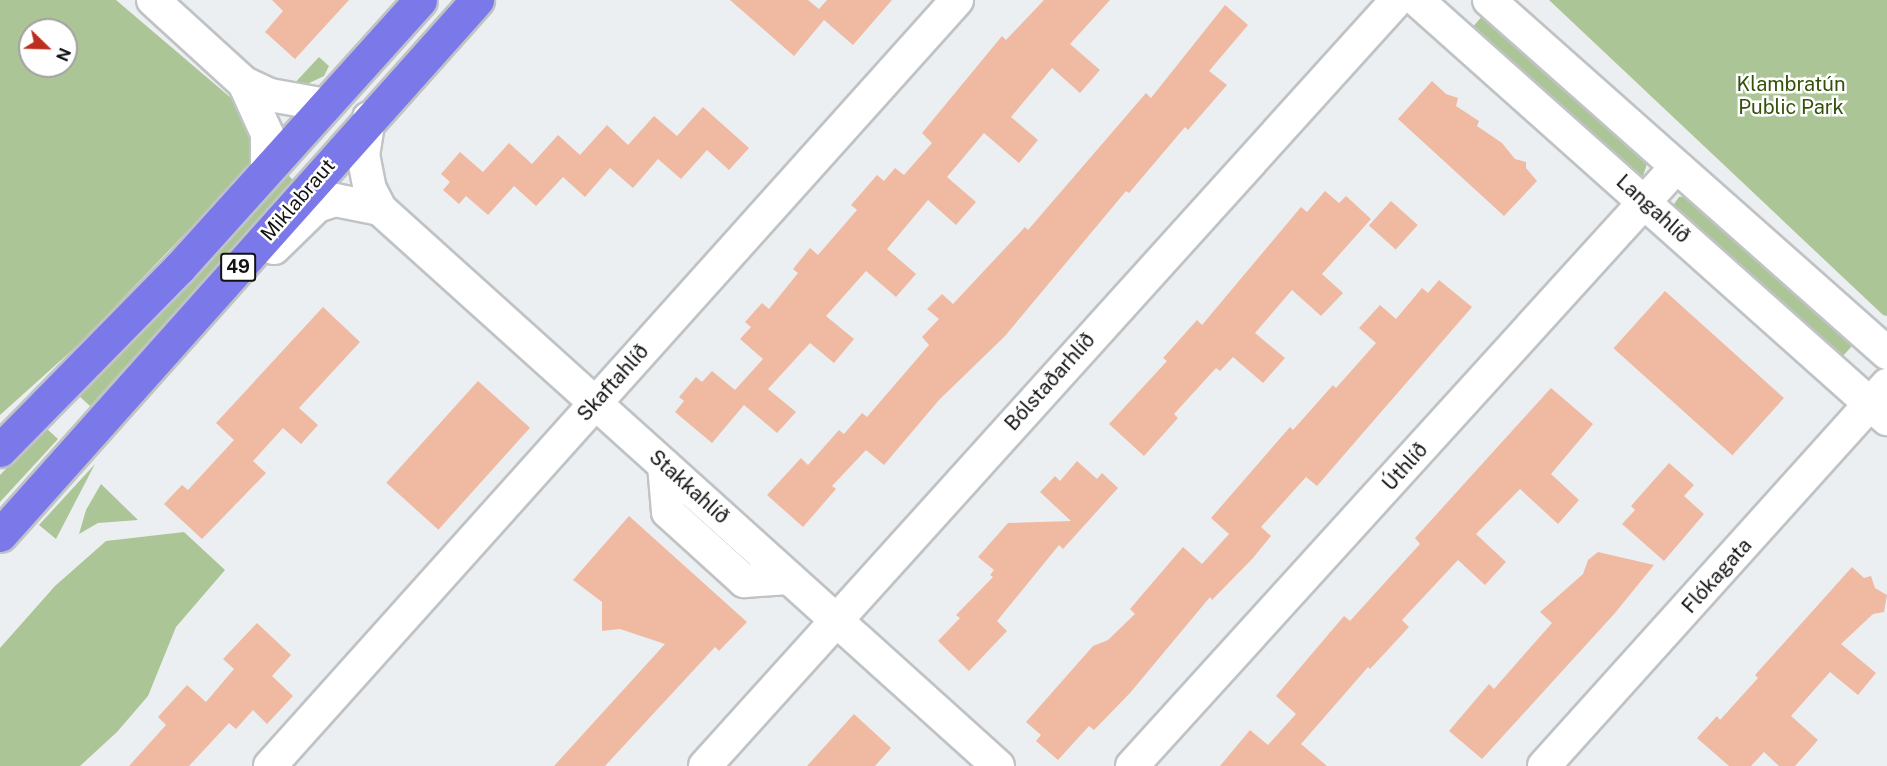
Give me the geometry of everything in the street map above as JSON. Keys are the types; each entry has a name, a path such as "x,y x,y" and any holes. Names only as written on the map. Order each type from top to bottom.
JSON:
{"highway":[{"name":"49","path":"0,450 179,268 420,0"},
{"name":"Miklabraut","path":"0,535 369,118 477,0"}],"street":[{"path":"153,0 244,83 270,95 326,105"},
{"name":"Skaftahlíð","path":"270,766 957,0"},
{"name":"Bólstaðarhlíð","path":"705,766 835,619 1396,0"},
{"name":"Langahlíð","path":"1417,0 1646,202 1882,402"},
{"path":"1489,0 1887,354"},
{"path":"244,83 267,134 267,171"},
{"name":"Stakkahlíð","path":"369,118 363,154 370,189 380,209 998,766"},
{"name":"Úthlíð","path":"1132,766 1676,167"},
{"path":"209,300 271,251 317,206 335,200 380,209"},
{"name":"Flókagata","path":"1544,766 1882,402"}],"green space":[{"path":"0,0 116,0 244,109 251,133 253,163 79,344 0,415"},
{"name":"Klambratún Public Park","path":"1549,0 1887,0 1887,316 1883,315"},
{"path":"1484,14 1647,164 1642,179 1635,179 1471,29"},
{"path":"319,57 329,66 324,76 303,86 290,88"},
{"path":"286,173 293,180 90,406 78,395"},
{"path":"1688,196 1854,344 1840,359 1676,211 1674,204 1679,197"},
{"path":"46,428 58,439 0,502 0,475"},
{"path":"95,464 56,539 39,525"},
{"path":"101,484 138,520 98,523 79,534 86,510"},
{"path":"184,532 225,570 176,627 148,696 117,732 80,766 0,766 0,648 55,586 106,541"}],"building":[{"path":"272,0 349,0 295,59 265,32 283,11"},
{"path":"730,0 808,0 819,9 827,0 892,0 853,45 824,20 794,56"},
{"path":"1044,0 1110,0 1070,44 1100,70 1080,93 1052,68 1011,117 1038,140 1019,163 984,133 947,177 976,202 956,225 928,200 887,249 916,274 896,297 866,271 826,316 854,339 834,363 810,343 768,389 796,412 777,433 744,405 712,443 675,412 684,401 679,397 696,377 702,382 712,371 735,390 763,359 740,339 751,327 745,322 762,303 769,309 798,273 793,269 810,248 818,255 857,210 851,205 877,175 884,181 895,168 904,175 932,143 922,133 1002,36 1006,40"},
{"path":"1225,5 1248,25 1209,71 1227,85 1188,130 1185,127 1129,193 1126,191 1005,336 939,400 884,465 866,450 832,486 836,489 803,527 767,495 801,458 808,465 839,430 844,434 862,413 867,417 929,345 922,337 939,319 927,309 942,294 953,304 1025,227 1028,230 1146,93 1151,98"},
{"path":"1432,81 1446,94 1458,98 1456,106 1479,121 1477,126 1502,143 1515,159 1526,162 1526,168 1537,181 1504,216 1398,119"},
{"path":"703,107 749,148 729,170 707,150 681,179 658,159 633,188 610,168 585,197 563,177 536,206 514,186 488,215 466,196 459,204 443,190 450,182 441,174 460,152 483,172 509,143 532,164 558,135 580,155 607,125 628,145 654,116 677,136"},
{"path":"1325,191 1339,203 1346,196 1371,219 1322,274 1343,293 1321,316 1292,290 1255,333 1285,358 1263,383 1233,357 1220,371 1216,368 1174,414 1178,418 1144,456 1109,424 1167,361 1163,358 1197,320 1202,325 1301,207 1307,212"},
{"path":"1391,201 1418,225 1396,250 1369,226"},
{"path":"1439,280 1472,307 1317,486 1306,477 1261,527 1271,536 1212,600 1210,597 1130,693 1094,730 1089,726 1058,760 1036,741 1041,735 1026,722 1093,646 1108,640 1135,614 1130,609 1183,547 1202,564 1229,534 1211,518 1290,427 1293,430 1333,385 1336,388 1376,343 1359,328 1380,305 1396,319 1422,288 1428,293"},
{"path":"1665,291 1784,398 1732,455 1613,348"},
{"path":"323,307 360,342 299,408 318,425 301,444 283,428 253,461 266,473 202,539 164,504 182,485 188,490 234,440 216,423"},
{"path":"478,381 530,428 438,530 386,483"},
{"path":"1551,388 1593,424 1551,474 1579,500 1558,524 1520,489 1476,534 1506,562 1485,585 1458,560 1402,620 1409,627 1370,669 1368,667 1301,744 1327,766 1220,766 1250,730 1268,745 1296,714 1276,696 1344,616 1350,621 1420,544 1415,538"},
{"path":"1077,461 1097,479 1102,473 1118,488 1063,549 1059,545 997,621 1007,631 969,671 938,641 960,618 956,615 993,577 990,575 994,570 978,557 1008,523 1071,521 1040,492 1055,476 1060,481"},
{"path":"1669,463 1694,485 1684,496 1704,514 1664,561 1622,524 1635,510 1631,506"},
{"path":"629,516 747,622 719,651 715,647 605,766 554,766 665,644 620,629 602,631 602,602 573,580"},
{"path":"1598,552 1654,565 1615,613 1482,759 1449,731 1489,684 1494,689 1552,623 1540,612 1583,574 1588,560"},
{"path":"1852,567 1864,578 1871,576 1875,588 1887,595 1884,612 1873,614 1841,644 1876,673 1858,695 1830,672 1791,716 1818,740 1795,766 1779,766 1764,752 1751,766 1729,766 1697,738 1717,716 1720,720 1758,678 1755,675"},
{"path":"257,623 291,655 272,676 293,696 267,724 253,710 236,729 229,723 189,766 129,766 166,725 158,717 187,685 206,702 234,669 223,659"},
{"path":"854,714 891,748 875,766 807,766"}]}
